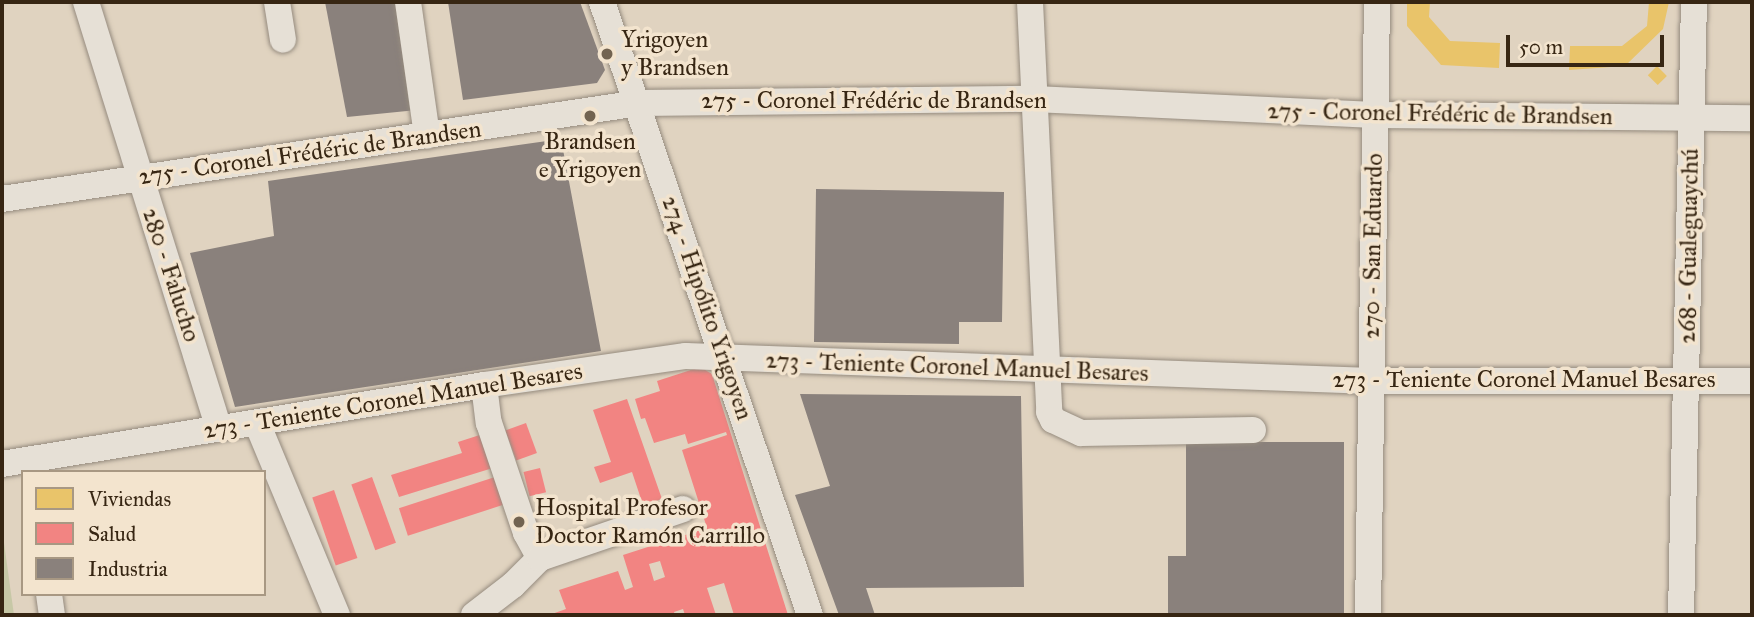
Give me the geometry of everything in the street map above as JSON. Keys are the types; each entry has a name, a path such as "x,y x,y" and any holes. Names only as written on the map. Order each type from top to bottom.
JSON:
{"street":[{"name":"280 - Falucho","path":"86,2 219,428"},
{"path":"277,2 283,40"},
{"path":"408,2 427,136"},
{"name":"274 - Hipólito Yrigoyen","path":"602,2 639,103 810,615"},
{"path":"1030,2 1049,412 1053,420 1069,430 1081,433 1254,430"},
{"name":"270 - San Eduardo","path":"1368,615 1377,2"},
{"name":"268 - Gualeguaychú","path":"1681,615 1694,2"},
{"name":"275 - Coronel Frédéric de Brandsen","path":"2,199 639,103 1034,99 1518,119 1752,118"},
{"name":"273 - Teniente Coronel Manuel Besares","path":"19,465 219,428 484,385 686,356 1371,382 1752,381"},
{"path":"484,385 489,424 526,533 540,558"},
{"path":"257,423 337,615"},
{"path":"474,615 513,585 540,558 683,509"},
{"path":"49,596 52,615"}],"green space":[{"path":"2,528 14,615 2,615"}],"building: Viviendas":[{"path":"1407,2 1430,2 1429,17 1450,41 1500,43 1499,68 1441,65 1407,26"},
{"path":"1649,2 1669,2 1663,29 1625,66 1569,70 1570,46 1622,46 1647,26"},
{"path":"1657,66 1667,76 1658,85 1648,75"}],"building: Salud":[{"path":"700,367 712,374 788,615 734,615 724,583 707,588 716,615 685,615 683,609 674,612 675,615 549,615 566,609 559,590 618,571 625,590 633,587 623,555 707,528 682,450 727,435 726,432 688,444 685,434 654,443 645,418 641,419 635,399 660,391 657,381","holes":["660,561 665,577 654,581 649,564"]},
{"path":"627,399 662,499 643,505 632,472 600,483 594,467 611,462 593,410"},
{"path":"526,423 537,453 516,461 505,431"},
{"path":"486,433 496,467 399,497 391,475 462,453 458,442"},
{"path":"540,468 546,492 530,496 524,472"},
{"path":"372,477 396,543 375,550 351,485"},
{"path":"495,477 504,505 408,536 399,508"},
{"path":"334,490 357,558 336,566 312,497"}],"building: Industria":[{"path":"325,2 399,2 417,110 347,117"},
{"path":"448,2 580,2 605,70 597,83 463,100"},
{"path":"561,139 601,351 235,407 190,253 274,236 268,181"},
{"path":"816,189 1004,192 1002,322 959,322 959,344 814,342"},
{"path":"800,394 1021,396 1024,587 866,588 875,615 839,615 795,495 830,486"},
{"path":"1186,442 1344,442 1344,615 1168,615 1168,556 1186,556"}],"place":[{"name":"Yrigoyen y Brandsen","path":"607,54"},
{"name":"Brandsen e Yrigoyen","path":"590,116"},
{"name":"Hospital Profesor Doctor Ramón Carrillo","path":"519,522"}]}
